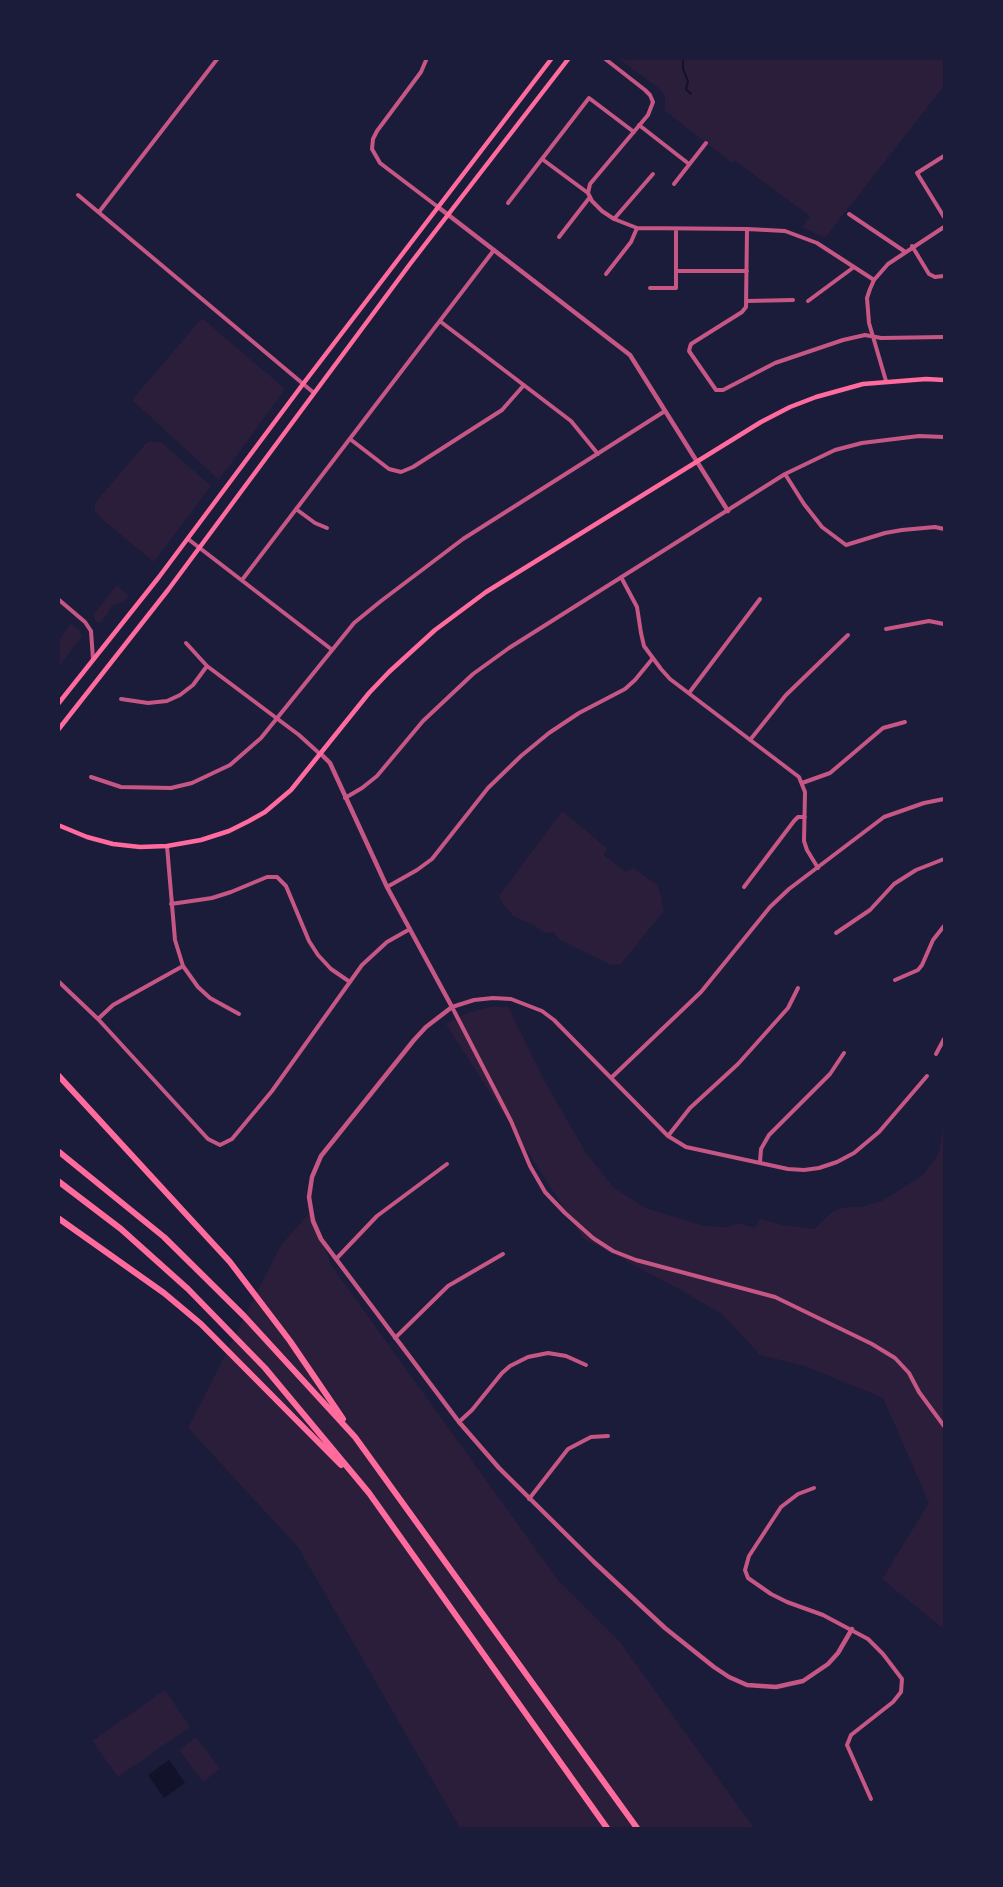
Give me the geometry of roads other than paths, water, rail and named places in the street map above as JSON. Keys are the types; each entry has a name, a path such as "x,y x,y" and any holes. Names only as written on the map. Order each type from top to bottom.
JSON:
{"highway":[{"path":"58,1075 230,1262 290,1341 355,1437 637,1828"},
{"path":"58,1151 164,1237 244,1316 355,1437"},
{"path":"58,1182 121,1229 188,1289 258,1360 369,1493 607,1828"},
{"path":"58,1218 164,1293 201,1324 369,1493"}],"main road":[{"path":"58,704 188,539 303,384 552,58"},
{"path":"58,730 199,548 569,58"},
{"path":"58,825 87,837 113,844 140,847 185,844 228,831 265,812 291,790 388,672 435,630 486,592 761,422 790,407 863,384 886,381 945,380"}],"street":[{"path":"99,212 218,58"},
{"path":"427,58 421,72 373,139 372,149 380,163 623,349 635,362 728,511"},
{"path":"560,237 589,195 590,184 652,108 651,95 604,58"},
{"path":"508,203 589,98 634,132"},
{"path":"639,125 689,164"},
{"path":"674,184 706,143"},
{"path":"945,156 917,172 945,217"},
{"path":"543,159 589,195 602,211 614,219 637,228 785,231 817,243 874,280"},
{"path":"614,219 653,174"},
{"path":"78,195 314,393"},
{"path":"849,214 904,251"},
{"path":"886,381 872,336 867,298 874,280 888,264 904,251 945,227"},
{"path":"606,274 631,242 637,228"},
{"path":"650,288 676,288 676,229"},
{"path":"747,229 746,307 742,312 691,344 689,351 716,390 723,390 775,363 809,350 865,335 881,338 945,337"},
{"path":"912,246 929,274 935,277 945,276"},
{"path":"242,580 494,250"},
{"path":"808,301 854,267"},
{"path":"676,271 747,271"},
{"path":"747,301 793,300"},
{"path":"441,322 571,422 598,454"},
{"path":"350,439 389,469 401,472 413,467 502,410 524,385"},
{"path":"92,777 121,787 135,789 171,788 192,783 230,765 261,738 354,623 419,570 462,539 665,411"},
{"path":"345,799 377,776 423,721 473,674 509,648 785,474 835,450 862,443 919,436 945,437"},
{"path":"785,474 822,527 846,545 885,533 935,527 945,529"},
{"path":"296,509 315,524 327,528"},
{"path":"188,539 331,649"},
{"path":"621,577 637,607 640,633 645,646 670,679 793,771 802,783 805,792 804,841 818,868"},
{"path":"58,599 86,622 91,631 93,659"},
{"path":"689,693 760,599"},
{"path":"886,629 929,621 945,624"},
{"path":"750,740 786,695 848,635"},
{"path":"186,642 207,666 276,718 330,763 387,886 511,1121 530,1166 545,1192 565,1214 593,1238 613,1251 636,1260 775,1297 872,1344 895,1358 909,1373 925,1401 945,1426"},
{"path":"387,886 432,859 488,788 521,756 549,733 579,713 625,689 653,658"},
{"path":"121,699 148,703 167,701 193,685 207,666"},
{"path":"802,783 830,773 883,728 905,722"},
{"path":"611,1078 701,992 770,907 789,889 884,818 924,803 945,799"},
{"path":"744,887 794,821 798,817 805,816"},
{"path":"167,846 175,940 183,966 198,987 210,998 239,1014"},
{"path":"836,933 870,909 894,884 916,870 945,859"},
{"path":"171,904 212,898 267,877 278,877 286,886 309,941 318,955 331,969 350,982"},
{"path":"896,980 918,970 926,959 933,940 945,926"},
{"path":"58,981 98,1019 208,1139 220,1145 232,1139 272,1091 372,954 410,929"},
{"path":"98,1019 113,1005 183,966"},
{"path":"668,1136 690,1108 738,1064 788,1008 798,988"},
{"path":"852,1629 838,1653 828,1664 803,1681 776,1687 747,1685 714,1667 665,1628 528,1500 459,1422 321,1239 313,1221 309,1197 312,1177 321,1156 414,1040 426,1027 452,1008 474,1000 511,999 542,1011 554,1020 668,1136 686,1147 788,1169 819,1168 854,1153 879,1132 927,1076"},
{"path":"936,1054 945,1040"},
{"path":"760,1162 761,1149 769,1135 830,1074 844,1053"},
{"path":"336,1259 377,1216 447,1164"},
{"path":"395,1338 448,1286 503,1254"},
{"path":"459,1422 472,1410 502,1373 528,1357 548,1353 566,1356 586,1365"},
{"path":"528,1500 568,1449 591,1437 608,1436"},
{"path":"814,1488 798,1494 781,1507 749,1556 745,1569 748,1578 771,1594 852,1629 868,1639 902,1679 901,1692 884,1709 851,1735 847,1745 871,1799"}],"waterway":[{"path":"683,58 683,69 688,81 686,89 691,94"}]}
